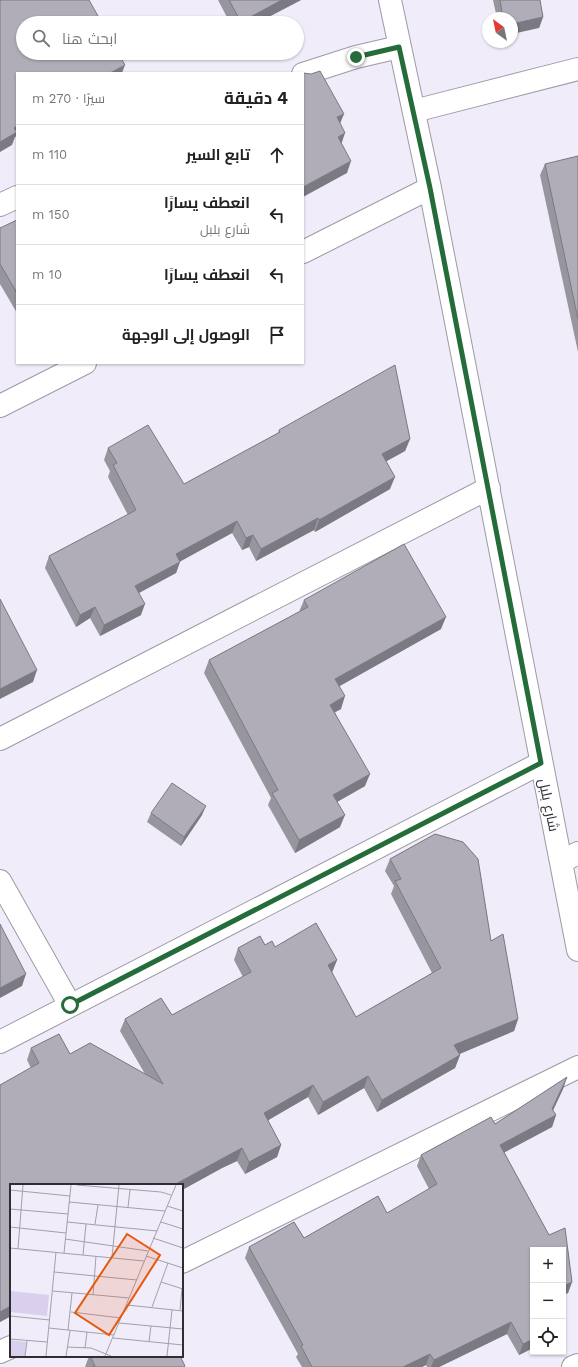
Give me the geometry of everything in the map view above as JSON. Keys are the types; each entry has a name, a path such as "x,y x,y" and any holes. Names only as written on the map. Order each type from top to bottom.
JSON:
{"street":[{"name":"شارع بلبل","path":"390,0 430,188 541,763 570,858 578,950"},
{"path":"304,74 343,61 399,47"},
{"path":"414,110 578,70"},
{"path":"304,251 430,188"},
{"path":"0,205 16,197"},
{"path":"2,402 83,364"},
{"path":"0,740 489,488"},
{"path":"0,1042 541,763"},
{"path":"0,881 70,1005"},
{"path":"183,1262 578,1067"},
{"path":"0,1352 10,1347"},
{"path":"574,1367 578,1365"}],"building":[{"path":"0,0 89,0 98,16 16,16 16,60 122,60 125,65 112,72 16,72 16,127 14,128 16,133 0,142"},
{"path":"229,0 282,0 252,16 238,16"},
{"path":"500,0 540,0 543,17 518,23 518,12 502,12"},
{"path":"320,71 344,114 337,117 345,133 338,137 351,161 304,186 304,73 311,74"},
{"path":"578,156 578,319 545,164"},
{"path":"16,220 16,291 0,264 0,228"},
{"path":"395,365 410,439 382,454 395,477 319,520 318,518 261,549 253,535 246,538 237,521 176,554 180,562 135,586 145,604 104,625 95,607 80,615 49,556 136,510 113,465 117,463 108,448 148,425 184,484 280,432 279,430"},
{"path":"404,544 446,617 335,679 345,696 330,705 370,774 333,795 345,815 299,840 272,793 278,790 209,660 308,607 304,600"},
{"path":"0,599 37,670 0,689"},
{"path":"172,783 206,806 184,837 151,813"},
{"path":"435,834 463,842 478,859 491,941 503,934 518,1019 454,1045 460,1055 382,1100 368,1076 323,1102 313,1085 264,1113 281,1145 249,1162 242,1148 176,1184 10,1184 10,1307 0,1312 0,1085 39,1063 31,1048 59,1034 70,1054 90,1043 163,1084 125,1019 161,998 172,1015 251,972 238,948 260,936 265,945 272,941 275,947 316,923 337,960 328,965 356,1017 441,968 395,881 401,879 390,859"},
{"path":"0,924 26,974 0,988"},
{"path":"567,1077 552,1109 556,1115 500,1145 549,1235 565,1228 572,1282 566,1285 566,1247 530,1247 530,1340 523,1344 511,1322 434,1360 430,1354 403,1367 312,1367 301,1346 303,1345 249,1247 294,1222 304,1238 378,1196 387,1213 437,1184 421,1155 491,1117 495,1124"},
{"path":"90,1357 180,1357 185,1366 92,1367 95,1366"}],"route":[{"path":"70,1005 541,763 430,188 399,47 356,57"}]}
